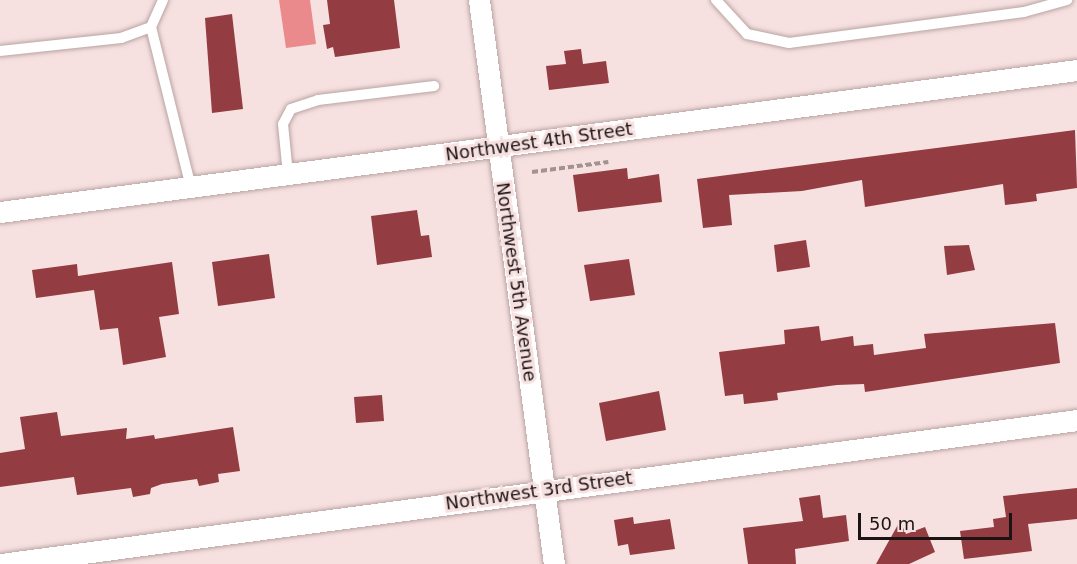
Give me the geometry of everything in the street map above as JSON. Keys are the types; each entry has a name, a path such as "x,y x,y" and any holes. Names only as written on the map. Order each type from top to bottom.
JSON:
{"street":[{"name":"Northwest 5th Avenue","path":"479,0 554,564"},
{"name":"Northwest 4th Street","path":"0,212 1077,70"},
{"name":"Northwest 3rd Street","path":"1,564 1077,420"}],"lane":[{"path":"163,0 151,27 191,188"},
{"path":"716,0 741,31 781,43 1009,14 1067,0"},
{"path":"0,51 121,38 151,27"},
{"path":"288,175 283,124 291,109 318,100 434,86"}],"path":[{"path":"532,172 608,162"}],"shaded area":[{"path":"279,0 310,0 316,44 286,48"}],"building":[{"path":"327,0 394,0 400,48 335,57 333,47 327,49 323,25 330,24"},
{"path":"232,14 243,109 212,113 205,18"},
{"path":"581,49 583,64 606,61 609,83 549,90 546,66 566,64 564,51"},
{"path":"1075,130 1077,188 1036,194 1037,201 1005,205 1003,184 865,207 862,180 802,191 729,195 732,225 703,228 697,179"},
{"path":"627,168 628,179 659,174 662,202 578,212 573,175"},
{"path":"417,210 421,236 429,235 432,257 377,265 371,216"},
{"path":"806,240 810,267 777,272 774,245"},
{"path":"969,245 975,270 947,275 944,246"},
{"path":"269,254 275,298 218,306 212,262"},
{"path":"629,259 635,295 590,301 584,265"},
{"path":"172,262 179,314 159,317 166,357 123,365 118,328 100,330 94,290 36,298 32,270 77,264 78,276"},
{"path":"1055,323 1060,363 865,392 864,384 837,385 777,393 778,400 744,404 743,394 725,396 719,352 785,344 784,330 819,326 821,341 853,336 854,346 873,344 874,355 926,348 924,334"},
{"path":"659,391 666,430 606,441 599,403"},
{"path":"382,395 384,421 356,423 354,397"},
{"path":"57,412 61,436 127,428 126,439 154,435 155,439 233,427 240,471 218,474 219,482 199,486 197,479 162,484 151,488 150,494 133,497 131,488 77,495 74,477 0,487 0,453 25,449 20,417"},
{"path":"1077,488 1077,519 1028,524 1032,551 964,559 960,531 994,527 993,519 1006,517 1003,496"},
{"path":"820,495 823,518 846,515 849,541 795,549 796,564 748,564 743,528 803,521 799,498"},
{"path":"633,517 634,524 670,519 675,549 630,555 628,544 618,546 614,520"},
{"path":"900,521 906,534 925,527 935,552 909,564 876,564"}]}
